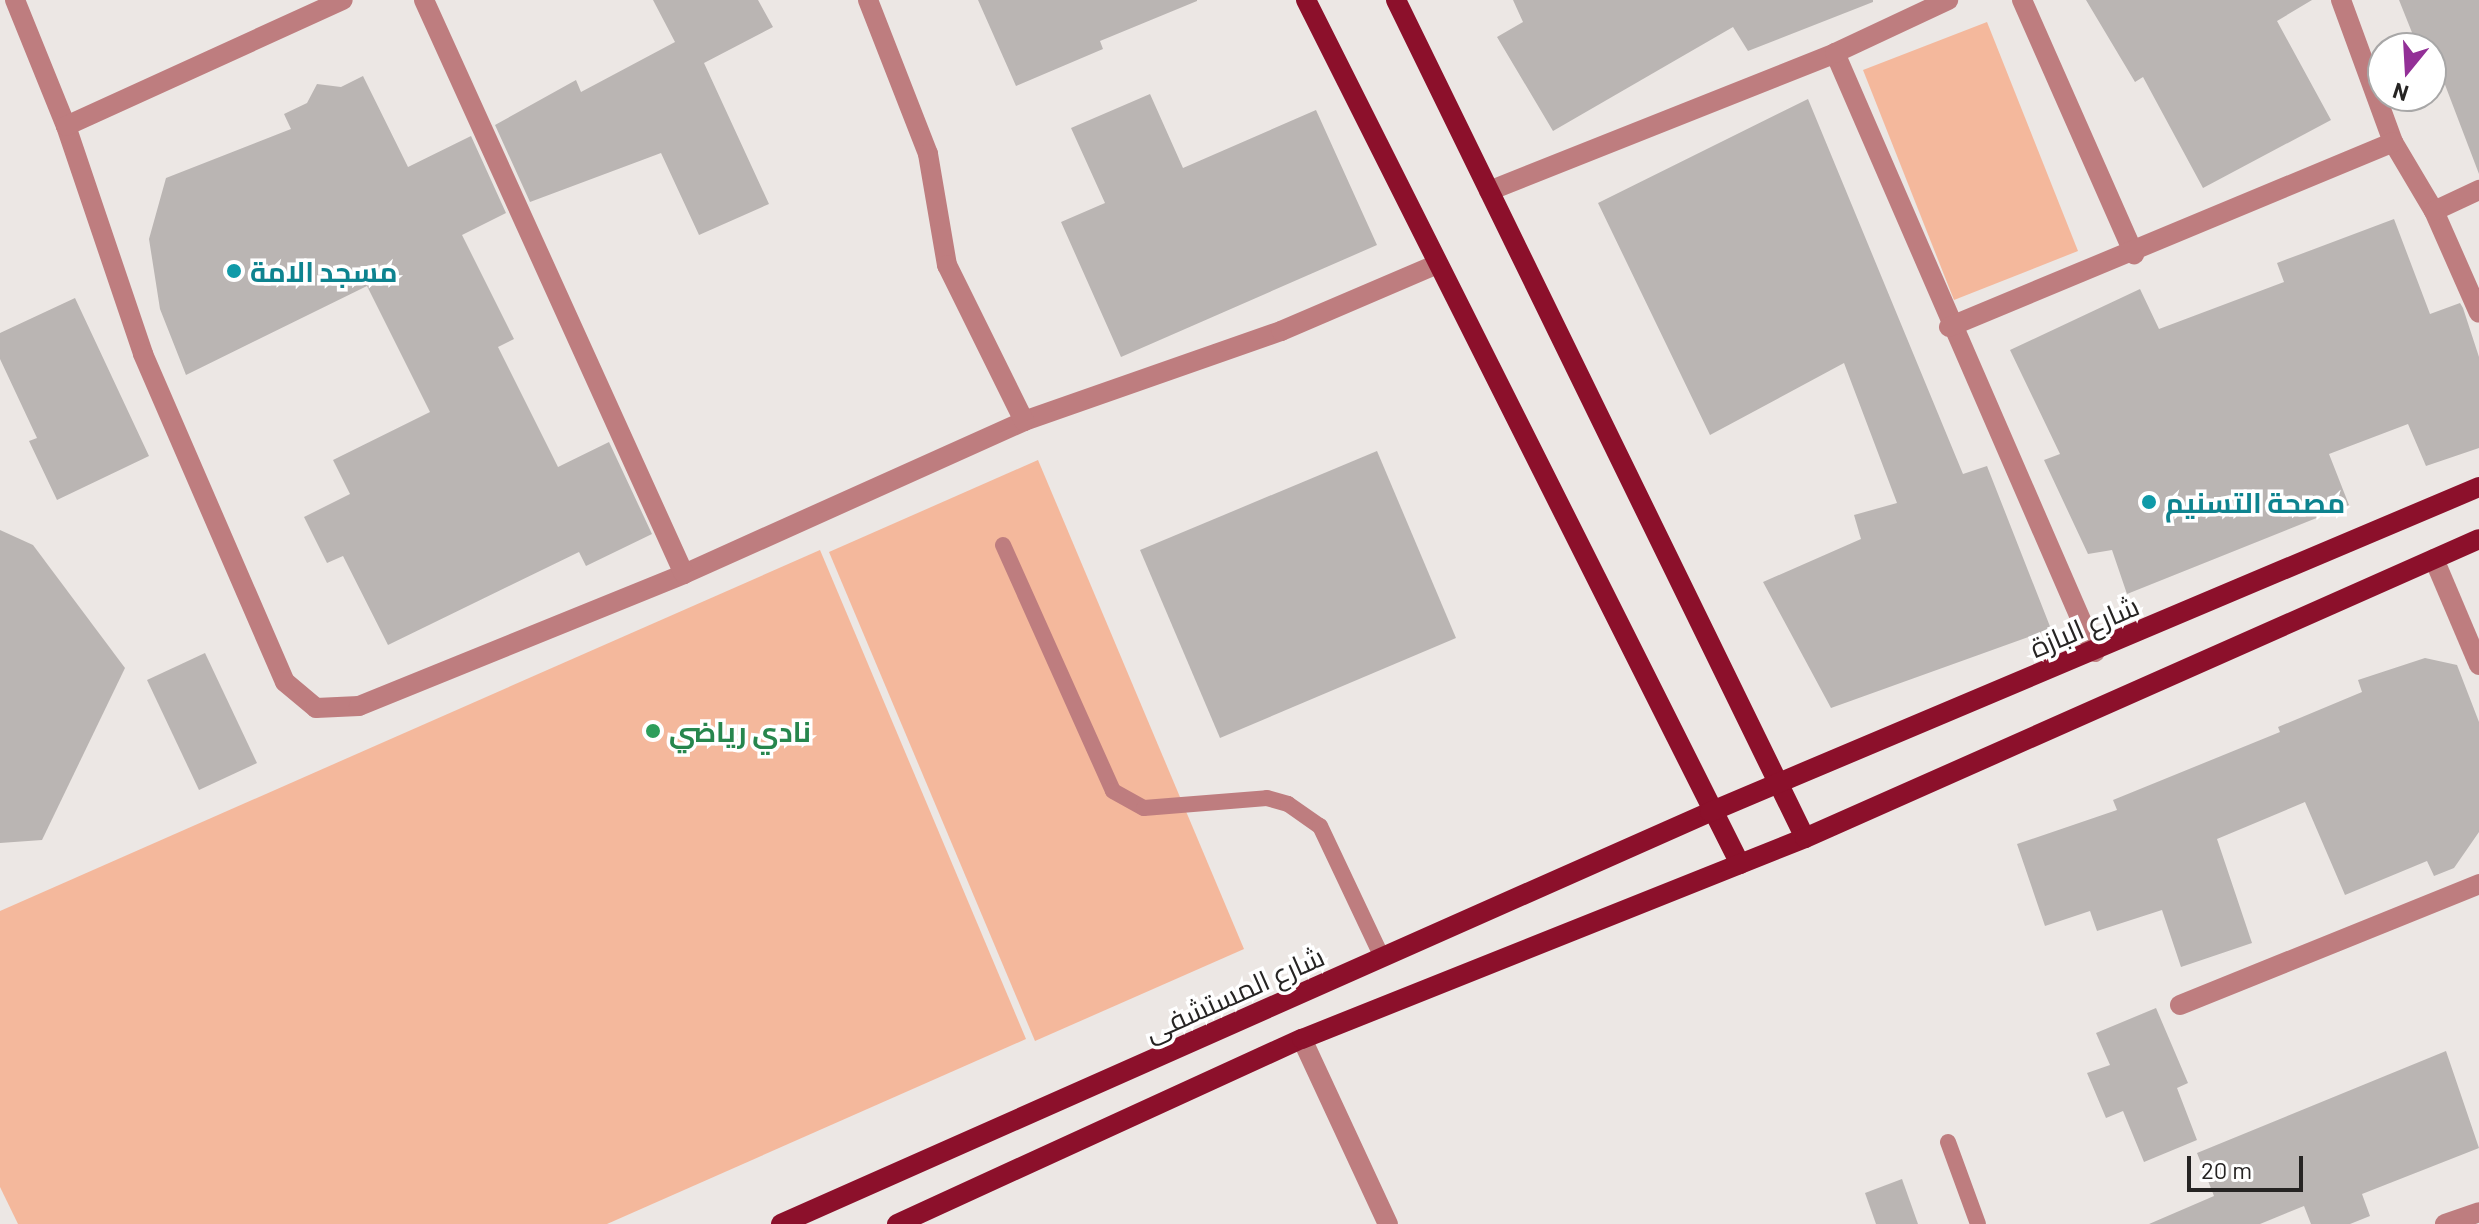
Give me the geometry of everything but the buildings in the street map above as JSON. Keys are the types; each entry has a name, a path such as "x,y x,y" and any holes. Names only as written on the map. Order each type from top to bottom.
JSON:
{"main road":[{"path":"1306,0 1435,265 1710,812 1740,864"},
{"path":"1396,0 1776,788 1805,838"},
{"name":"شارع البازة","path":"1710,812 1776,788 2479,487"},
{"path":"897,1224 1302,1039 1805,838 2479,539"},
{"name":"شارع المستشفى","path":"781,1224 1710,812"}],"street":[{"path":"15,0 66,126 143,354 285,682 299,698 316,708 359,706 684,574 1024,421 1281,331 1435,265"},
{"path":"66,126 343,0"},
{"path":"424,0 684,574"},
{"path":"868,0 928,154 947,265 1024,421"},
{"path":"1489,191 1835,53 1948,0"},
{"path":"2022,0 2134,254"},
{"path":"2341,0 2393,142 2434,211 2479,313"},
{"path":"1835,53 1949,327 2095,652"},
{"path":"1949,327 2134,254 2393,142"},
{"path":"2434,211 2479,190"},
{"path":"2434,559 2479,665"},
{"path":"2180,1005 2479,884"},
{"path":"1302,1039 1388,1224"},
{"path":"2445,1224 2479,1212"}],"lane":[{"path":"1003,545 1113,791 1144,808 1267,798 1288,804 1320,826 1382,957"},
{"path":"1948,1142 1978,1224"}],"shaded area":[{"path":"1987,22 2078,251 1954,300 1863,70"},
{"name":"نادي رياضي","path":"1038,460 1244,949 1035,1041 829,552"},
{"name":"نادي رياضي","path":"820,550 1026,1039 607,1224 18,1224 0,1187 0,911"}],"place":[{"name":"مسجد الامة","path":"234,271"},
{"name":"مصحة التسنيم","path":"2149,502"},
{"name":"نادي رياضي","path":"653,731"}]}
